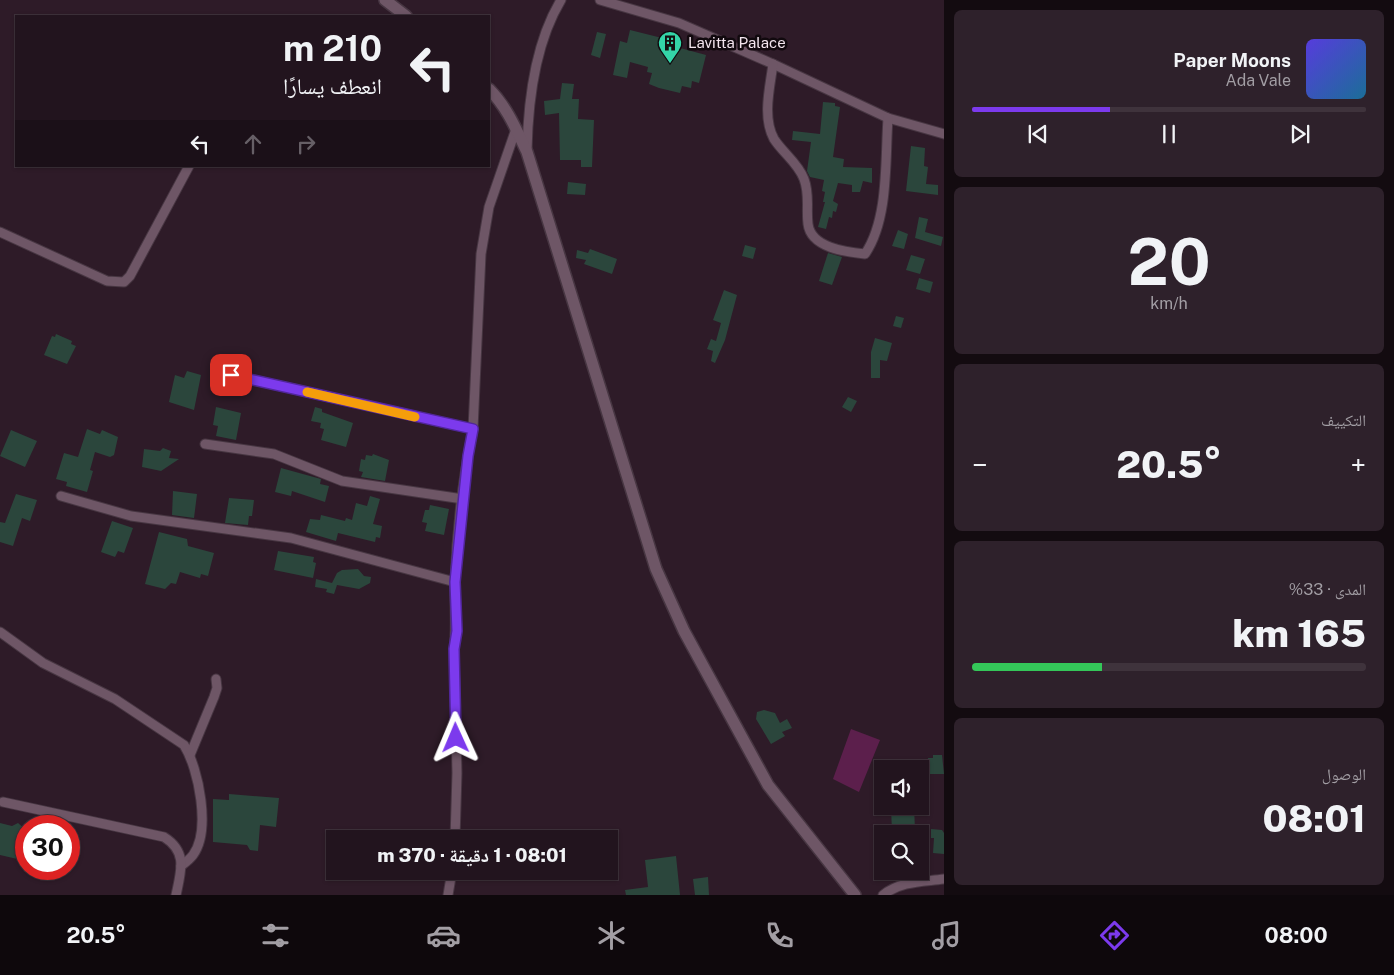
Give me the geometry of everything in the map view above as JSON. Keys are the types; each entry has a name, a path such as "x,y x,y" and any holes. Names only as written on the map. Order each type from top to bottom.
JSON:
{"street":[{"path":"386,0 405,15"},
{"path":"527,152 528,121 538,63 554,12 561,0"},
{"path":"600,0 679,23 773,64 888,118 944,134"},
{"path":"773,64 768,111 770,128 775,139 803,176 808,192 808,225 820,243 850,252 865,254 872,244 877,229 882,194 888,118"},
{"path":"490,90 500,100 527,152 656,570 680,623 723,707 768,785 855,895"},
{"path":"455,830 454,649 457,631 455,582 463,499 473,429 481,254 489,207 516,129"},
{"path":"0,232 108,281 124,282 130,276 187,167"},
{"path":"231,375 473,429"},
{"path":"205,444 274,454 342,481 463,499"},
{"path":"61,496 149,519 290,538 455,582"},
{"path":"0,632 43,663 122,704 184,745 190,755 200,792 199,839 194,855 181,866"},
{"path":"190,755 210,709 217,688 216,679"},
{"path":"3,802 164,837 175,844 180,853 181,866 176,895"},
{"path":"883,895 893,887 910,882 944,879"},
{"path":"448,895 450,880"}],"shaded area":[{"path":"851,729 880,740 859,792 833,779"}],"building":[{"name":"Lavitta Palace","path":"630,30 670,40 669,45 706,55 699,83 692,81 691,88 682,86 680,93 659,88 649,84 652,73 647,72 648,67 630,62 627,78 613,75 620,41 627,43"},
{"path":"597,32 606,34 600,58 591,55"},
{"path":"562,83 574,84 572,99 579,99 578,119 594,120 592,167 581,167 581,160 560,160 559,113 545,115 544,101 560,99"},
{"path":"823,102 835,103 835,106 840,107 833,157 844,159 843,167 872,168 872,183 863,181 860,192 852,192 852,185 838,183 833,201 838,204 836,212 833,211 832,218 829,217 826,229 818,227 825,202 823,202 825,192 822,191 824,180 810,177 807,171 811,142 792,140 793,131 820,134"},
{"path":"911,146 925,148 924,166 928,167 926,184 938,185 938,195 906,191"},
{"path":"568,182 586,184 585,195 567,194"},
{"path":"919,217 928,219 925,232 943,237 941,246 915,238"},
{"path":"898,230 908,234 904,249 892,246"},
{"path":"745,245 756,248 753,259 742,256"},
{"path":"590,249 617,259 612,274 584,264 586,260 576,258 577,250 588,253"},
{"path":"828,253 842,257 832,285 819,281"},
{"path":"911,255 925,259 920,274 906,270"},
{"path":"919,278 933,282 930,293 916,289"},
{"path":"724,290 737,295 725,340 715,363 711,361 713,351 707,349 711,339 716,341 721,323 713,320"},
{"path":"896,316 904,318 901,328 893,326"},
{"path":"56,334 72,341 71,344 76,346 67,364 44,355 52,336 55,337"},
{"path":"875,338 892,343 887,361 880,360 880,378 871,378 871,352"},
{"path":"187,371 201,375 194,410 169,402 175,375 184,378"},
{"path":"848,397 857,401 851,412 842,407"},
{"path":"216,407 241,413 236,440 216,436 218,426 213,425"},
{"path":"315,407 322,409 322,412 353,423 346,447 321,440 324,429 320,428 321,423 311,421"},
{"path":"87,429 100,434 102,430 118,437 114,455 110,457 95,452 90,470 93,471 87,492 66,486 67,482 56,479 64,453 78,457"},
{"path":"11,430 37,441 25,467 0,456"},
{"path":"163,448 171,451 169,458 179,459 161,471 142,467 144,449 160,451"},
{"path":"373,454 389,460 385,481 361,477 363,472 359,471 361,459 365,460 366,455 372,456"},
{"path":"281,468 321,479 320,484 329,486 325,502 292,491 291,496 275,492"},
{"path":"173,491 197,494 194,518 172,515"},
{"path":"16,494 37,500 30,521 22,518 13,546 0,542 0,522 5,523"},
{"path":"370,496 380,499 373,524 382,526 380,538 376,537 375,542 338,533 336,541 306,532 310,519 320,520 321,515 345,521 346,518 352,520 356,503 367,506"},
{"path":"229,498 254,500 252,516 249,516 248,525 225,523"},
{"path":"430,505 449,509 444,535 425,531 427,523 422,522 425,510 429,510"},
{"path":"112,521 133,528 124,553 118,551 115,557 101,552"},
{"path":"159,532 187,539 188,546 214,553 208,576 201,574 200,578 180,572 176,584 171,583 165,589 145,584"},
{"path":"278,551 314,557 313,562 316,563 313,578 274,570"},
{"path":"358,569 364,576 371,577 370,583 359,589 337,585 334,594 326,592 327,589 315,587 316,579 332,583 337,573 342,570"},
{"path":"764,710 775,713 780,723 787,719 792,728 782,732 785,736 771,744 756,719 757,712"},
{"path":"933,755 942,755 944,774 929,774 928,758 933,758"},
{"path":"229,794 279,798 276,827 260,825 258,851 250,850 247,845 213,842 213,799 229,800"},
{"path":"891,815 914,815 915,825 892,825"},
{"path":"0,823 12,826 15,824 15,858 0,855"},
{"path":"931,829 942,830 944,833 944,854 933,853 934,838 931,838"},
{"path":"676,856 680,895 626,895 625,890 648,887 645,860"},
{"path":"708,877 709,895 695,895 693,879"}],"slow traffic":[{"path":"307,392 415,417"}],"place":[{"name":"Lavitta Palace","path":"670,64"}],"route":[{"path":"231,375 473,429 459,526 455,582 457,631 454,649 456,738"}]}
